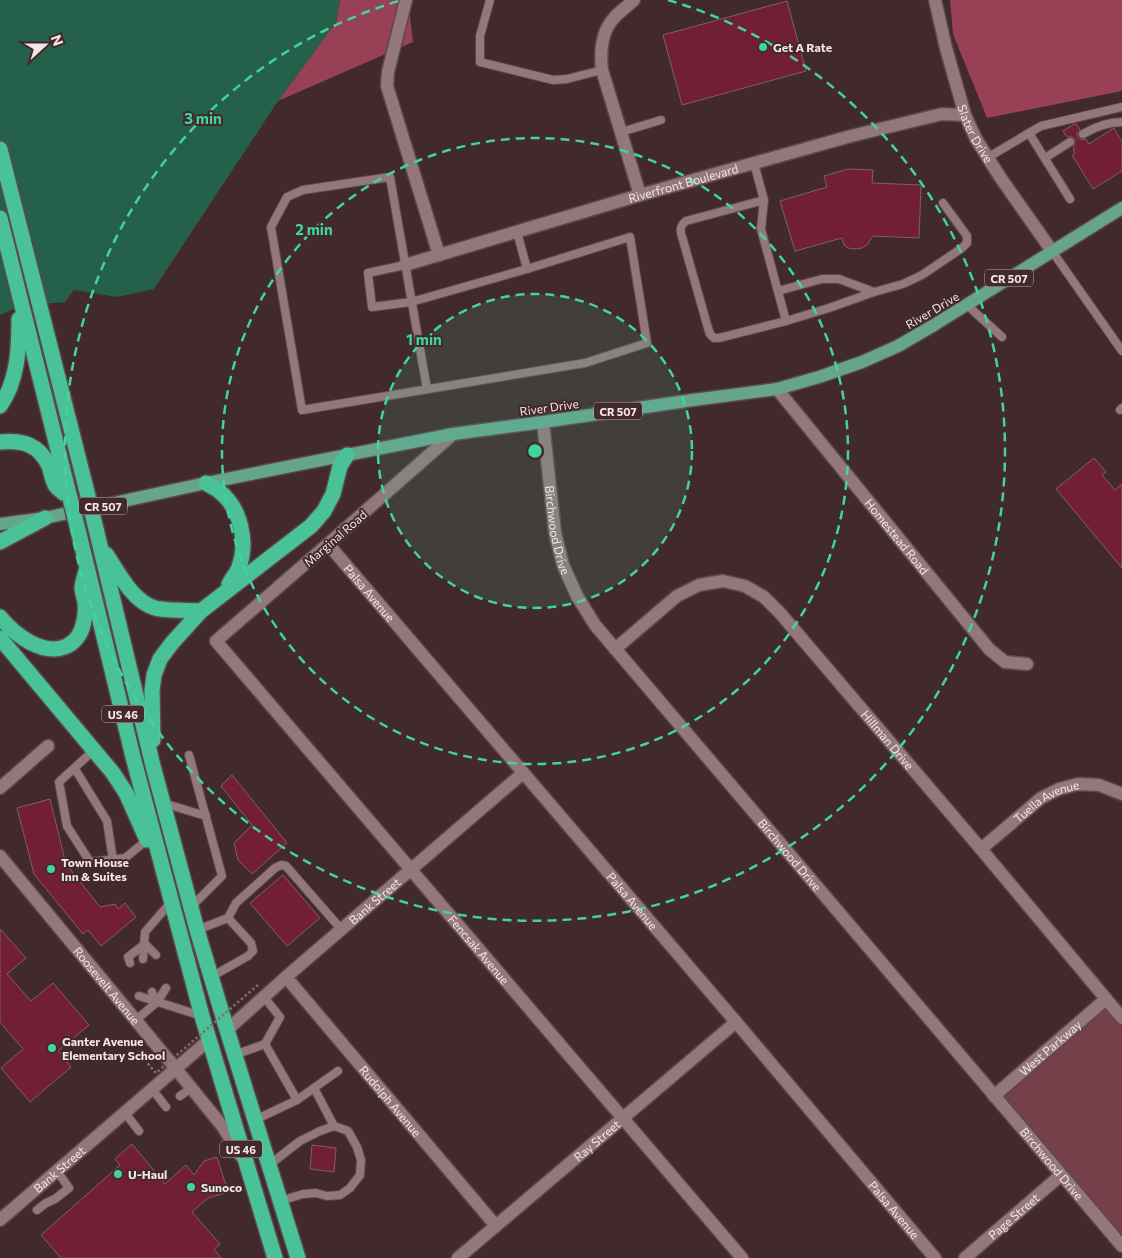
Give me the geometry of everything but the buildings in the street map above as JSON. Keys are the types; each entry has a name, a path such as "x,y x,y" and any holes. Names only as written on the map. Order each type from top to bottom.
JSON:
{"highway":[{"name":"US 46","path":"0,149 86,488 153,766 197,930 226,1030 298,1258"},
{"path":"0,218 19,291 25,346 12,384 0,406"},
{"name":"US 46","path":"25,346 88,564 131,747 202,1016 275,1258"},
{"path":"0,442 19,442 33,447 46,460 56,487 70,498"},
{"path":"153,766 152,692 154,675 160,659 201,611 311,526 324,511 333,494 340,466 347,455"},
{"path":"206,483 219,491 229,501 238,517 242,532 242,556 239,568 223,593"},
{"path":"0,542 45,518"},
{"path":"100,547 141,602 155,608 201,611"},
{"path":"0,617 19,635 38,645 51,649 65,647 78,636 84,624 85,602 82,588 88,564"},
{"path":"0,638 113,773 126,793 161,864"},
{"path":"288,1224 309,1258"}],"main road":[{"name":"River Drive","path":"0,524 45,518 206,483 453,434 778,390 862,362 898,346 934,326 1122,208"}],"street":[{"path":"406,0 388,72 387,86 439,255"},
{"path":"634,0 613,18 608,26 601,45 600,55 602,70 640,195"},
{"name":"Slater Drive","path":"935,0 965,115 976,139 1052,251"},
{"name":"Riverfront Boulevard","path":"405,265 640,195 851,136 942,114 965,115"},
{"name":"Homestead Road","path":"778,390 989,649 1005,662 1027,664"},
{"name":"Birchwood Drive","path":"543,422 555,533 563,565 577,596 596,625 1122,1246"},
{"name":"Marginal Road","path":"216,641 453,434"},
{"name":"Palsa Avenue","path":"328,544 935,1258"},
{"name":"Hillman Drive","path":"615,649 677,596 699,585 723,581 745,586 764,597 780,613 981,849 1122,1018"},
{"name":"Fencsak Avenue","path":"216,641 742,1258"},
{"path":"0,788 48,746"},
{"name":"Bank Street","path":"226,1030 523,773"},
{"name":"Tuella Avenue","path":"981,849 1041,798 1059,789 1078,784 1099,785 1122,794"},
{"name":"Roosevelt Avenue","path":"0,856 223,1128 246,1165"},
{"name":"Rudolph Avenue","path":"286,977 496,1226"},
{"name":"West Parkway","path":"994,1096 1106,999"},
{"name":"Ray Street","path":"458,1258 736,1022"},
{"name":"Bank Street","path":"0,1220 209,1040"},
{"name":"Page Street","path":"965,1258 1061,1175"}],"lane":[{"path":"490,0 480,36 480,62 554,80 567,80 602,70"},
{"path":"988,158 1041,126 1122,107"},
{"path":"621,132 661,120"},
{"path":"1083,134 1100,125 1122,122"},
{"path":"1029,133 1070,199"},
{"path":"1045,158 1070,142"},
{"path":"754,163 764,200 761,229 786,321"},
{"path":"405,265 368,272 372,306 411,302 630,237 647,343 585,363 302,410 271,227 287,197 303,190 390,177 405,265 411,302 427,389"},
{"path":"764,200 686,222 682,225 681,233 712,337 719,338 786,321 903,284 922,274 967,243 967,236 943,203"},
{"path":"518,232 527,269"},
{"path":"1052,251 1122,351"},
{"path":"778,290 822,279 839,279 874,292"},
{"path":"966,305 1002,337"},
{"path":"94,750 59,782 67,826 90,862 125,858 148,840"},
{"path":"189,754 222,876 191,907"},
{"path":"74,769 107,821 113,860"},
{"path":"163,803 206,816"},
{"path":"197,930 228,918 236,903 281,864 286,866 341,929"},
{"path":"143,958 145,932 171,902"},
{"path":"211,977 248,956 253,951 251,943 228,918"},
{"path":"145,944 156,956"},
{"path":"130,963 128,956 145,944"},
{"path":"136,1020 157,1002 166,988"},
{"path":"152,992 157,1002"},
{"path":"139,996 202,1016"},
{"path":"234,1055 265,1044 280,1017 264,997"},
{"path":"265,1044 297,1100"},
{"path":"255,1120 297,1100 338,1070"},
{"path":"180,1096 191,1088"},
{"path":"314,1088 334,1126"},
{"path":"152,1089 166,1107"},
{"path":"125,1113 139,1131"},
{"path":"269,1165 300,1141 334,1126 348,1131 357,1147 360,1160 360,1175 350,1188 340,1195 302,1194 280,1201"},
{"path":"37,1210 69,1188 57,1171"},
{"path":"35,1190 46,1203"}],"path":[{"path":"138,1052 156,1073 260,984"}],"shaded area":[{"path":"0,0 340,0 336,22 278,101 154,289 117,297 74,290 65,302 22,306 0,315"},
{"path":"340,0 408,0 413,42 278,101 336,22"},
{"path":"950,0 1122,0 1122,91 987,118 953,34"},
{"path":"1106,999 1122,1018 1122,1246 994,1096"}],"place":[{"name":"Get A Rate","path":"763,47"},
{"name":"Town House Inn & Suites","path":"51,869"},
{"name":"Ganter Avenue Elementary School","path":"52,1048"},
{"name":"U-Haul","path":"118,1174"},
{"name":"Sunoco","path":"191,1187"}]}
